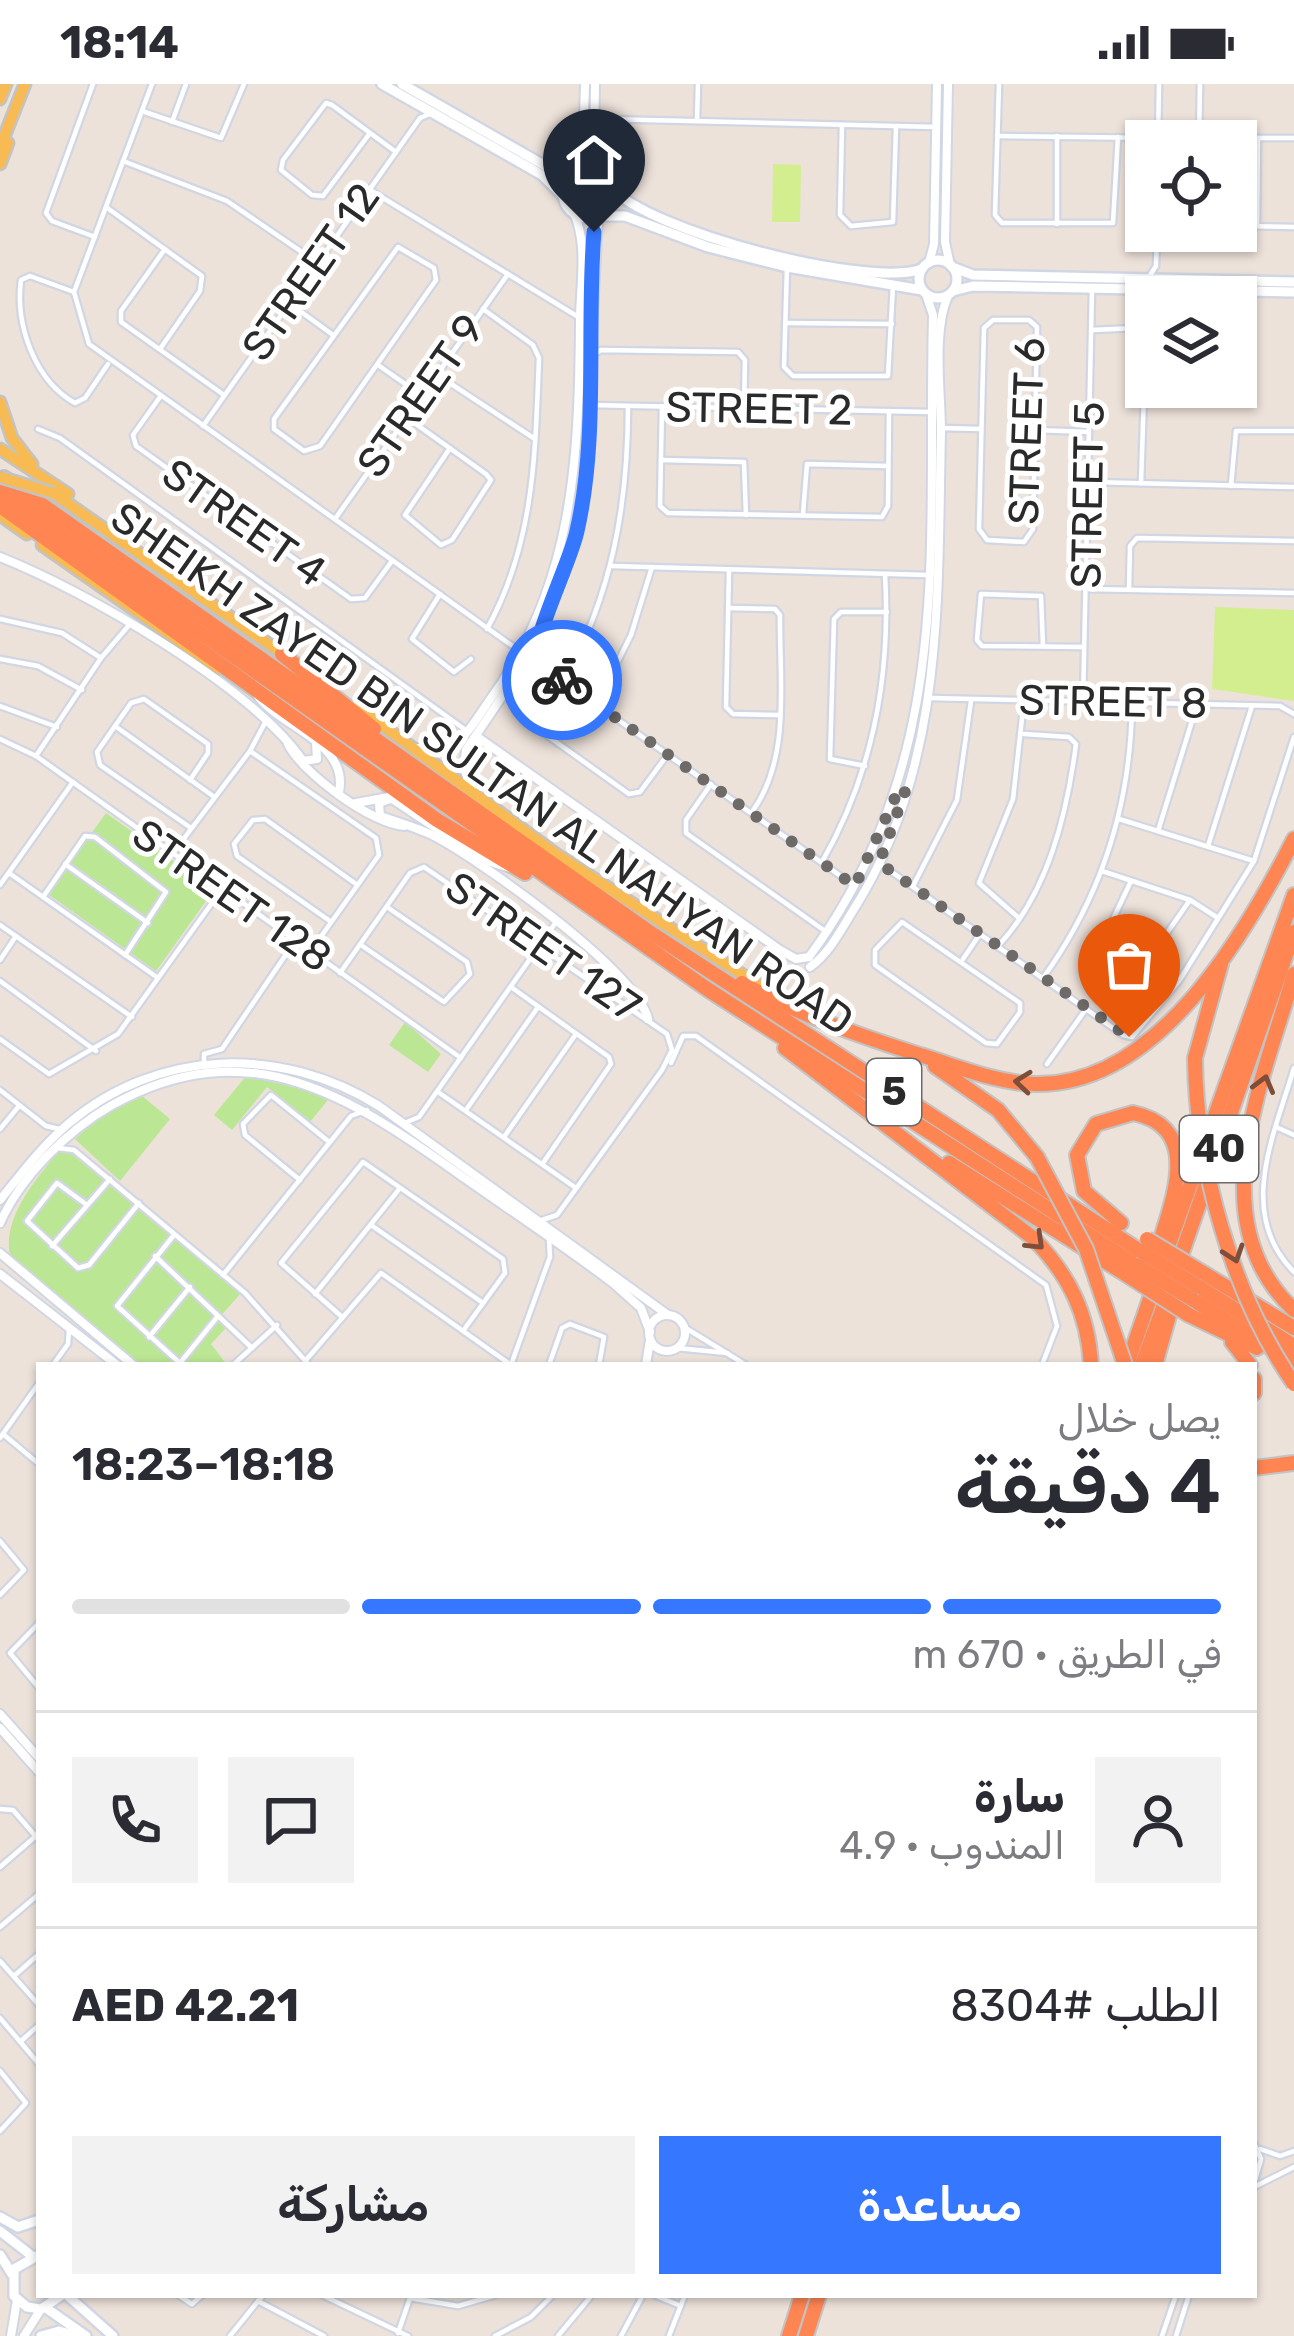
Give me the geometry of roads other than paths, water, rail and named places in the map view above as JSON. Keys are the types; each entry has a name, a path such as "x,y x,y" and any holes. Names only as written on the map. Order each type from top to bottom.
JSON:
{"highway":[{"name":"SHEIKH ZAYED BIN SULTAN AL NAHYAN ROAD","path":"0,476 648,931 1138,1258"},
{"name":"SHEIKH ZAYED BIN SULTAN AL NAHYAN ROAD","path":"0,491 572,896 742,1010 1197,1294 1294,1346"},
{"path":"0,506 234,676"},
{"path":"282,654 416,771"},
{"name":"5","path":"234,676 437,820 572,896"},
{"path":"1294,839 1212,988 1195,1058 1198,1131 1234,1260 1294,1384"},
{"name":"40","path":"1127,1362 1294,896"},
{"path":"648,931 802,1015 1016,1083 1094,1076 1158,1038 1241,928"},
{"name":"40","path":"1143,1362 1294,932"},
{"path":"1294,974 1242,1178 1250,1242 1271,1285 1294,1310"},
{"path":"742,1010 1055,1260 1080,1304 1090,1362"},
{"path":"893,1046 974,1090 1037,1157 1086,1249 1125,1362"},
{"path":"1138,1258 1121,1223 1084,1191 1077,1155 1096,1124 1133,1112 1165,1128 1179,1165 1139,1327"},
{"path":"879,1118 1197,1294 1294,1328"},
{"path":"975,1146 1121,1223"},
{"path":"1156,1362 1187,1240"},
{"name":"SHEIKH ZAYED BIN SULTAN AL NAHYAN ROAD","path":"1197,1294 1294,1364"},
{"path":"1197,1294 1213,1328 1247,1362"},
{"path":"1213,1328 1294,1364"},
{"path":"1257,1468 1294,1463"},
{"path":"789,2336 801,2298"},
{"path":"806,2336 818,2298"}],"main road":[{"path":"0,99 6,84"},
{"path":"0,164 23,84"},
{"path":"0,136 23,84"},
{"path":"382,84 542,175 583,219 625,216 710,248 787,267 829,270"},
{"path":"404,84 549,168 590,167 603,174 612,200 601,218"},
{"path":"0,147 19,99"},
{"path":"564,196 563,182 573,170"},
{"path":"610,188 630,208 670,224 924,292 950,293 1021,281 1125,279"},
{"path":"924,292 926,266"},
{"path":"845,273 951,266 971,274 1021,281 1125,288"},
{"path":"950,293 957,279 951,266"},
{"path":"1257,285 1294,282"},
{"path":"1257,288 1294,292"},
{"path":"0,402 16,446 58,491"},
{"path":"0,449 494,810 802,1015"},
{"path":"0,476 58,491"},
{"path":"0,515 176,644 234,676"},
{"path":"0,2217 18,2227 36,2221"},
{"path":"0,2231 36,2254"},
{"path":"0,2255 12,2274 17,2300 44,2309 82,2336"},
{"path":"12,2274 36,2256"},
{"path":"44,2309 60,2298"},
{"path":"68,2298 113,2336"},
{"path":"41,2336 56,2331 82,2336"}],"street":[{"path":"92,84 46,213 52,221 95,237"},
{"path":"152,84 74,292 87,341 110,362 521,652"},
{"path":"172,122 186,84"},
{"path":"142,111 221,138 244,84"},
{"path":"573,170 584,151 585,84"},
{"path":"595,84 594,127 603,174"},
{"path":"697,122 698,84"},
{"path":"937,84 940,228 951,266"},
{"path":"926,266 940,228 948,84"},
{"path":"999,84 997,219 1115,222 1118,137"},
{"path":"1158,120 1159,84"},
{"path":"1199,120 1200,84"},
{"path":"370,133 323,196 312,195 281,170 282,162 325,104 370,133 396,152"},
{"path":"419,104 420,118 433,112"},
{"path":"595,112 604,119 936,127"},
{"name":"STREET 12","path":"203,426 420,118"},
{"path":"594,127 604,119"},
{"path":"842,125 840,217 851,226 893,222 896,126"},
{"path":"998,136 1125,137"},
{"path":"1057,136 1057,224"},
{"path":"1294,138 1258,138 1257,226 1294,227"},
{"path":"123,161 227,202 318,263"},
{"path":"370,190 580,318"},
{"path":"106,207 203,282 159,350"},
{"path":"367,715 421,749 442,751 471,734 534,649 572,532 588,405 587,270 573,211"},
{"path":"572,532 580,301 601,218"},
{"path":"405,248 434,268 437,277 378,365 320,446 304,451 274,429 273,421 333,335 394,249 405,248"},
{"path":"165,249 119,316 224,395"},
{"path":"1156,252 1156,266 1163,276"},
{"path":"1148,276 1156,266"},
{"path":"787,267 784,368 789,374 884,377 892,368 893,283"},
{"name":"STREET 9","path":"334,519 508,274"},
{"path":"74,292 30,276 21,280 21,312 38,364 54,388 77,403 110,362"},
{"name":"STREET 5","path":"1083,702 1092,289"},
{"path":"924,292 938,315 941,428 934,487"},
{"path":"38,428 60,438 799,966 810,962 879,863 930,698 931,412 938,315 950,293"},
{"path":"567,307 580,301"},
{"path":"289,303 333,335"},
{"path":"483,309 537,349 536,440 525,535 487,628"},
{"name":"STREET 6","path":"993,320 1029,320 1037,329 1036,430 1032,535 1024,542 986,540 980,534 981,429 985,325 993,320"},
{"path":"785,323 892,324"},
{"path":"1091,330 1136,328 1146,336 1141,483"},
{"path":"591,343 601,350"},
{"path":"591,356 601,350 740,352 745,360 744,408"},
{"path":"378,365 421,395"},
{"path":"436,374 536,440"},
{"name":"STREET 4","path":"160,397 132,436 134,444 350,598 365,598 393,560"},
{"name":"STREET 2","path":"588,405 931,412"},
{"path":"564,681 611,566 626,481 628,406"},
{"path":"662,406 664,512 803,516 883,516 888,508 890,411"},
{"path":"406,417 450,448 491,481 452,540 441,545 405,515 450,448"},
{"name":"STREET 6","path":"941,428 981,429"},
{"path":"1036,430 1089,432"},
{"path":"1231,486 1235,432 1294,431"},
{"path":"661,460 744,462 746,514"},
{"path":"803,516 803,471 809,463 888,466"},
{"path":"1088,482 1294,487"},
{"path":"914,755 934,501"},
{"path":"1129,590 1130,547 1137,538 1294,541"},
{"path":"494,810 470,786 464,765 471,734 521,652 569,544"},
{"path":"0,557 130,624 270,721 306,762 318,757 316,742"},
{"path":"611,566 928,575"},
{"path":"597,704 631,635 652,567"},
{"path":"729,569 727,709 778,715"},
{"path":"822,862 865,766 881,697 885,574"},
{"path":"1086,589 1294,593"},
{"path":"440,594 412,639 454,672 471,659"},
{"path":"1042,646 1041,596 981,594 979,644 1042,646 1084,647"},
{"path":"728,608 780,613 776,765 752,812"},
{"path":"865,766 835,764 829,757 834,620 841,612 887,612"},
{"path":"0,619 62,633 101,658"},
{"path":"36,756 101,658 130,624"},
{"path":"534,649 537,663 855,886"},
{"path":"0,659 38,666 82,690"},
{"path":"524,666 537,663"},
{"path":"254,689 266,706 337,763 339,792"},
{"name":"STREET 8","path":"930,698 1283,707 1294,713"},
{"path":"913,886 957,800 967,756 970,699"},
{"path":"1018,918 979,882 1008,815 1024,734 1024,700"},
{"path":"190,780 207,755 208,744 149,701 133,701 98,749 98,763 191,828"},
{"path":"1043,978 1080,923 1119,819 1132,703"},
{"path":"1157,831 1197,704"},
{"path":"540,705 531,724 629,794 643,790 668,754"},
{"path":"0,706 57,727"},
{"path":"1208,847 1252,706"},
{"path":"173,854 270,721"},
{"path":"270,721 301,766 385,824 421,830"},
{"path":"114,726 213,796"},
{"path":"998,946 1018,918 1054,847 1076,744 1071,738 1024,734"},
{"path":"879,863 1123,1036 1139,1033 1254,861 1294,737"},
{"name":"STREET 128","path":"0,740 36,756 461,1058"},
{"path":"250,751 378,840 381,852 310,952"},
{"path":"442,751 445,767 464,765"},
{"path":"0,885 73,782"},
{"path":"711,784 686,820 686,833 832,930"},
{"path":"832,930 903,790"},
{"path":"354,803 376,795 393,798 484,860 515,868"},
{"path":"393,798 379,803 380,816 421,830 556,922 636,992 652,1023"},
{"path":"330,921 237,856 234,844 253,820 265,819 356,884"},
{"path":"1119,819 1254,861"},
{"path":"43,897 85,836 94,837 164,888 166,896 125,955"},
{"path":"65,864 148,923"},
{"name":"STREET 127","path":"340,973 413,870 424,866 652,1023 668,1044 662,1070 557,1215"},
{"path":"1102,871 1190,900 1219,918"},
{"path":"9,873 158,978"},
{"path":"1131,881 1091,966 1093,974 1119,991 1132,983 1190,900"},
{"path":"0,1039 50,1074 96,1051 132,1017 222,889"},
{"path":"361,945 444,1003 470,974 469,963 387,907"},
{"path":"403,1122 419,1117 556,922"},
{"path":"902,922 962,961 1021,1005 994,1045 879,969 872,957 902,922"},
{"path":"0,925 132,1017"},
{"path":"962,961 980,934"},
{"path":"0,960 16,936"},
{"path":"204,1064 204,1054 223,1047 295,941"},
{"path":"0,982 96,1051"},
{"path":"511,987 611,1064 543,1163"},
{"path":"466,1110 538,1006"},
{"path":"1047,1064 1086,1009"},
{"path":"504,1137 576,1034"},
{"path":"662,1070 685,1035 696,1036 1046,1285 1057,1326 1043,1362"},
{"path":"171,1081 173,1073 224,1062"},
{"path":"0,1222 14,1191 51,1146 124,1087 224,1062 305,1071 345,1087 403,1122 566,1250 742,1362"},
{"path":"1294,1069 1264,1174 1263,1210 1273,1246 1294,1272"},
{"path":"0,1090 46,1126 66,1131 122,1100 171,1081 225,1072 301,1076 305,1071"},
{"path":"269,1074 349,1100 542,1220 632,1292 650,1335 673,1349 709,1347 732,1355"},
{"path":"437,1091 576,1189"},
{"path":"300,1180 243,1133 253,1112 272,1096 330,1143"},
{"path":"349,1100 352,1116"},
{"path":"0,1129 19,1106"},
{"path":"224,1275 352,1116 367,1110"},
{"path":"419,1117 421,1135"},
{"path":"46,1126 51,1146"},
{"path":"1276,1127 1294,1135"},
{"path":"66,1131 74,1150 224,1275 308,1362 341,1316 381,1273 507,1362"},
{"path":"51,1146 74,1150"},
{"path":"341,1316 284,1270 283,1256 363,1162 503,1259 505,1273 463,1331"},
{"path":"52,1246 110,1179"},
{"path":"87,1205 63,1184 52,1186 27,1221 52,1246 85,1268 139,1203"},
{"path":"315,1294 400,1188"},
{"path":"0,1200 14,1191"},
{"path":"542,1220 557,1215 559,1232"},
{"path":"371,1225 483,1303"},
{"path":"175,1234 117,1306 179,1362"},
{"path":"512,1362 550,1257 548,1237"},
{"path":"550,1257 566,1250"},
{"path":"0,1253 129,1362"},
{"path":"155,1256 252,1348"},
{"path":"0,1274 113,1362"},
{"path":"149,1337 190,1287"},
{"path":"646,1362 653,1322 668,1315"},
{"path":"183,1362 219,1316"},
{"path":"550,1362 562,1328 570,1324 605,1339 600,1362"},
{"path":"236,1362 277,1325"},
{"path":"55,1362 68,1344 69,1326"},
{"path":"660,1362 684,1327"},
{"path":"68,1344 84,1339"},
{"path":"36,1387 1,1436 36,1462"},
{"path":"0,1541 24,1570 0,1595"},
{"path":"36,1626 10,1654 36,1684"},
{"path":"0,1714 36,1752"},
{"path":"0,1728 36,1769"},
{"path":"0,1809 13,1810 36,1836"},
{"path":"0,1867 36,1840"},
{"path":"0,1927 36,1897"},
{"path":"14,1976 36,1957"},
{"path":"0,1960 36,2002"},
{"path":"0,2018 36,2061"},
{"path":"20,2042 36,2028"},
{"path":"0,2071 26,2103 0,2131"},
{"path":"1257,2145 1280,2156 1294,2151"},
{"path":"1257,2184 1294,2167"},
{"path":"230,2336 261,2298 324,2336"},
{"path":"330,2298 408,2336"},
{"path":"398,2332 410,2298"},
{"path":"415,2298 458,2306 486,2298"},
{"path":"495,2336 532,2317 550,2298"},
{"path":"559,2336 590,2298"},
{"path":"621,2336 642,2298"},
{"path":"661,2298 681,2306"},
{"path":"669,2336 684,2298"},
{"path":"1162,2336 1175,2298"},
{"path":"1176,2336 1189,2298"},
{"path":"11,2336 17,2300"},
{"path":"24,2336 44,2309"},
{"path":"1170,2312 1182,2317"}]}
